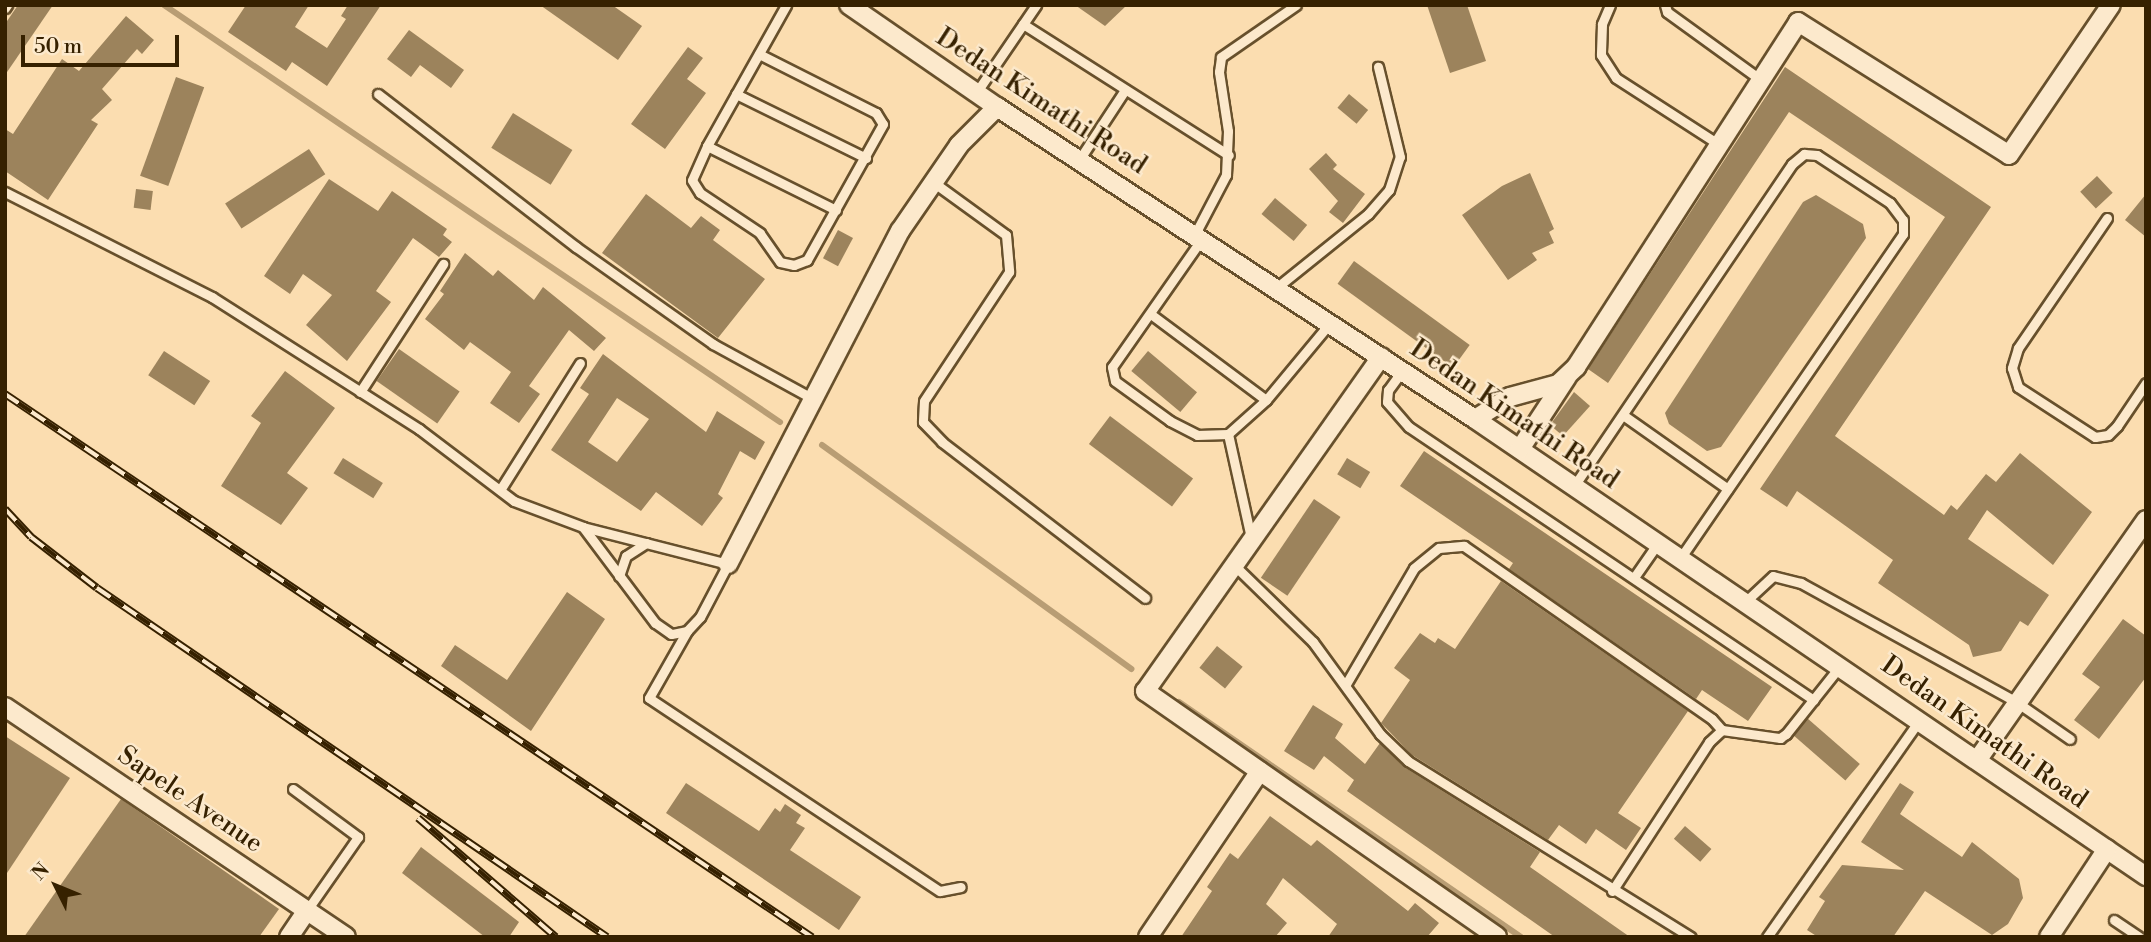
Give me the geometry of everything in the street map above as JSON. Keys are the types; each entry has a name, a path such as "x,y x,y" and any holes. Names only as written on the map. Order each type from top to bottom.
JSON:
{"street":[{"name":"Dedan Kimathi Road","path":"849,5 868,11 976,93 1520,449 2146,876"},
{"path":"1520,449 1720,145 1794,25 1801,23 2009,155 2111,5"},
{"path":"727,564 810,397 900,231 959,145 997,107"},
{"path":"1381,357 1145,691 1497,937"},
{"path":"1475,419 1510,397 1567,377"},
{"path":"1978,759 2146,520"},
{"name":"Sapele Avenue","path":"5,707 346,937"},
{"path":"1148,937 1260,771"},
{"path":"2049,937 2107,849"},
{"path":"289,937 307,910"}],"lane":[{"path":"759,54 882,118 866,158 807,260 794,265 780,262 760,233 696,187 692,180 707,146 786,5"},
{"path":"976,93 1036,5"},
{"path":"1296,5 1221,57 1219,72 1229,155 1217,197 1198,236 1152,315 1112,367 1115,381 1197,435 1228,434 1266,400 1330,323"},
{"path":"1610,5 1602,24 1601,55 1616,78 1720,145"},
{"path":"1665,5 1667,12 1760,79"},
{"path":"1023,24 1229,155"},
{"path":"1276,288 1368,214 1389,190 1400,157 1378,67"},
{"path":"1079,160 1125,90"},
{"path":"378,94 576,247 713,344 810,397"},
{"path":"736,94 866,158"},
{"path":"707,146 836,210"},
{"path":"1574,486 1792,164 1804,153 1817,155 1890,203 1903,220 1903,234 1680,558"},
{"path":"933,182 1006,235 1009,271 925,401 923,422 942,442 1146,598"},
{"path":"5,192 212,297 419,429 514,501 583,527 727,564 711,600 687,631 649,698 940,891 961,887"},
{"path":"2107,218 2018,348 2012,368 2018,387 2095,437 2108,435 2117,426 2146,383"},
{"path":"360,392 443,264"},
{"path":"1152,315 1266,400"},
{"path":"499,490 580,363"},
{"path":"1402,371 1388,390 1387,402 1409,427 1635,576 1814,700"},
{"path":"1623,415 1728,489"},
{"path":"1228,434 1251,540"},
{"path":"583,527 655,623 671,634 687,631"},
{"path":"619,576 626,556 646,543"},
{"path":"1635,576 1658,543"},
{"path":"1346,684 1414,568 1439,548 1464,546 1712,719 1722,730 1780,738 1840,666"},
{"path":"1234,565 1313,642 1380,734 1408,761 1612,891 1691,937"},
{"path":"1745,602 1773,576 1787,578 2018,703 2070,739"},
{"path":"1767,937 1920,720"},
{"path":"1612,891 1709,742 1722,730"},
{"path":"293,789 358,837 307,910"},
{"path":"2114,920 2139,937"}],"building":[{"path":"18,5 53,5 5,75 5,24"},
{"path":"246,5 309,5 295,27 327,48 346,19 341,16 348,5 381,5 327,86 292,62 286,71 228,32"},
{"path":"540,5 612,5 642,26 618,60"},
{"path":"1075,5 1127,5 1105,26"},
{"path":"1427,5 1467,5 1486,61 1450,73"},
{"path":"126,16 154,40 142,54 137,49 102,89 112,100 91,120 98,124 48,200 5,171 5,129 13,134 62,59 79,71"},
{"path":"409,30 464,70 451,88 420,65 411,77 387,59"},
{"path":"688,47 703,58 687,79 706,93 665,149 631,124"},
{"path":"1785,67 1991,207 1835,436 1944,515 1951,505 1957,510 1986,474 1996,482 2020,453 2092,512 2053,565 1987,510 1968,539 2049,595 2028,626 2020,621 2001,651 1973,657 1969,645 1878,583 1893,560 1797,491 1787,507 1760,489 1945,217 1789,112 1608,383 1588,369"},
{"path":"176,77 204,87 168,186 140,176"},
{"path":"1349,94 1368,110 1357,124 1337,108"},
{"path":"513,113 572,150 551,185 491,148"},
{"path":"309,149 325,174 241,229 225,203"},
{"path":"1326,153 1337,165 1333,169 1365,194 1343,223 1329,212 1338,201 1309,169"},
{"path":"1530,173 1554,229 1549,232 1554,243 1532,253 1537,260 1508,280 1462,215 1502,186"},
{"path":"2097,176 2113,193 2096,209 2080,192"},
{"path":"329,179 378,211 392,191 447,229 443,235 452,242 439,257 413,238 376,291 391,302 347,361 306,325 332,295 303,274 290,294 264,276"},
{"path":"136,189 153,191 151,210 134,208"},
{"path":"646,194 691,228 701,216 720,230 713,240 765,279 718,338 602,253"},
{"path":"2146,194 2146,237 2125,220"},
{"path":"1816,195 1863,224 1866,238 1721,447 1707,451 1669,424 1665,413 1803,202"},
{"path":"1275,198 1307,225 1294,241 1262,214"},
{"path":"838,230 853,238 838,266 823,258"},
{"path":"465,253 493,276 498,270 534,300 543,287 606,338 594,351 569,330 529,386 540,394 519,423 490,403 511,372 470,342 464,350 425,319 444,294 440,291"},
{"path":"1354,261 1470,345 1453,368 1338,284"},
{"path":"399,349 460,391 437,423 377,381"},
{"path":"164,351 210,381 194,405 148,375"},
{"path":"1148,351 1197,392 1180,412 1131,371"},
{"path":"603,354 706,432 717,411 765,442 755,460 740,451 718,494 723,498 702,526 656,492 641,511 551,450 589,394 580,388","holes":["617,398 649,419 617,462 588,442"]},
{"path":"285,371 335,408 287,473 308,488 281,525 221,486 261,423 251,416"},
{"path":"1574,392 1590,406 1563,436 1550,425"},
{"path":"1110,416 1193,479 1172,507 1089,444"},
{"path":"1424,451 1772,687 1748,721 1702,690 1696,699 1509,569 1513,563 1400,486"},
{"path":"343,458 383,483 373,498 333,473"},
{"path":"1347,458 1370,472 1360,488 1337,474"},
{"path":"1314,499 1341,517 1287,596 1261,578"},
{"path":"1501,581 1688,711 1618,813 1641,828 1626,850 1596,829 1586,844 1559,825 1548,840 1412,755 1381,723 1410,680 1394,668 1420,633 1435,643 1438,638 1455,649"},
{"path":"567,592 605,619 531,731 441,666 455,645 507,680"},
{"path":"2123,619 2146,636 2146,677 2099,739 2074,720 2100,687 2082,674"},
{"path":"1217,646 1243,667 1225,689 1199,668"},
{"path":"1313,705 1343,724 1335,738 1365,764 1380,743 1404,767 1540,852 1530,867 1630,937 1555,937 1347,791 1354,780 1324,756 1314,770 1284,751"},
{"path":"1807,718 1860,764 1845,781 1793,735"},
{"path":"5,736 70,778 5,876"},
{"path":"686,783 759,831 775,808 780,812 785,804 801,815 796,823 805,828 790,850 861,897 839,930 666,813"},
{"path":"1900,783 1914,792 1900,814 1962,857 1972,842 2019,879 2023,898 2008,924 1992,935 1925,891 1893,937 1818,937 1807,930 1825,901 1819,897 1842,865 1904,870 1861,842"},
{"path":"121,799 279,909 259,937 24,937"},
{"path":"1270,816 1311,846 1317,840 1408,911 1415,903 1439,923 1427,937 1328,937 1337,924 1283,878 1266,904 1287,923 1275,937 1181,937 1212,891 1207,887 1230,853 1238,859"},
{"path":"1685,826 1711,849 1700,862 1674,839"},
{"path":"421,847 519,922 509,937 485,937 402,873"}],"waterway":[{"path":"164,5 780,422"},
{"path":"822,445 1131,669"},
{"path":"1179,702 1521,937"}],"railway":[{"path":"5,394 812,937"},
{"path":"5,509 31,537 97,588 607,937"},
{"path":"418,818 556,937"}]}
